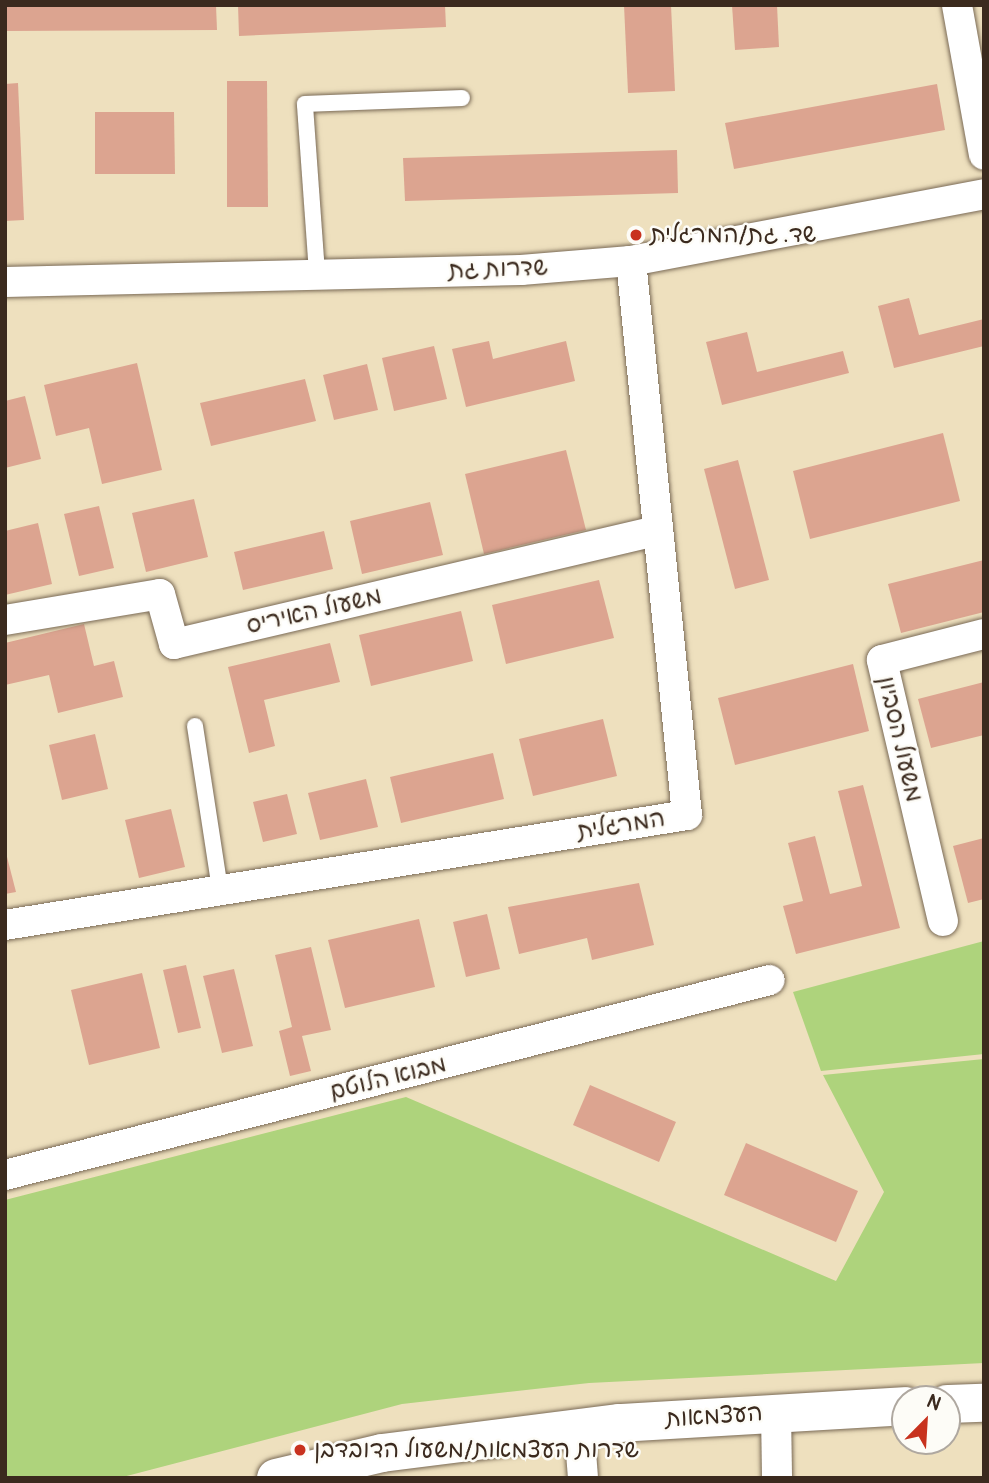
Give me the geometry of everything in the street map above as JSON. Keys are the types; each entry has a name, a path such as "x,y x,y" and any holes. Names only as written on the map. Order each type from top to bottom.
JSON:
{"street":[{"path":"957,5 984,155"},
{"name":"שדרות גת","path":"5,282 631,261 984,194"},
{"name":"המרגלית","path":"5,925 687,815 631,261"},
{"name":"משעול האיריס","path":"5,621 160,594 174,644 657,530"},
{"name":"משעול הסביון","path":"943,921 881,660 984,634"},
{"name":"מבוא הלוטם","path":"5,1175 770,980"},
{"path":"961,1404 984,1404"},
{"name":"העצמאות","path":"276,1478 382,1453 579,1427 776,1412 891,1407"},
{"path":"776,1412 777,1478"},
{"path":"579,1427 583,1478"}],"lane":[{"path":"317,273 305,104 462,98"},
{"path":"195,726 220,890"}],"green space":[{"path":"984,941 984,1054 821,1071 793,992"},
{"path":"984,1059 984,1363 589,1383 402,1404 119,1478 5,1478 5,1200 406,1097 836,1281 884,1192 823,1075"}],"building":[{"path":"5,5 216,5 217,30 5,31"},
{"path":"238,5 445,5 446,27 239,36"},
{"path":"624,5 671,5 675,91 628,93"},
{"path":"732,5 777,5 779,47 735,50"},
{"path":"227,81 267,81 268,207 227,207"},
{"path":"18,83 24,220 5,221 5,84"},
{"path":"937,84 945,130 734,169 725,123"},
{"path":"95,112 174,112 175,174 95,174"},
{"path":"677,150 678,193 405,201 403,158"},
{"path":"909,298 919,335 984,319 984,346 894,368 878,306"},
{"path":"747,332 757,372 843,351 849,373 722,405 706,342"},
{"path":"489,341 493,359 566,341 575,381 466,407 452,349"},
{"path":"434,346 447,399 394,411 382,358"},
{"path":"137,363 162,470 102,484 89,428 56,436 44,385"},
{"path":"367,364 378,410 334,420 323,375"},
{"path":"305,379 316,421 211,446 200,403"},
{"path":"25,396 41,459 5,468 5,401"},
{"path":"943,433 960,501 810,539 793,471"},
{"path":"566,450 586,530 484,554 465,474"},
{"path":"738,460 769,580 735,589 704,469"},
{"path":"194,499 208,557 146,572 132,513"},
{"path":"430,502 443,555 362,574 350,521"},
{"path":"99,506 114,568 79,576 64,514"},
{"path":"38,523 52,584 5,595 5,531"},
{"path":"324,531 333,569 243,590 234,552"},
{"path":"984,560 984,612 901,633 888,584"},
{"path":"599,580 614,638 506,664 492,605"},
{"path":"461,611 473,661 371,686 359,635"},
{"path":"84,624 94,666 114,661 123,697 58,713 49,675 5,685 5,643"},
{"path":"330,643 340,682 264,700 275,746 249,753 228,667"},
{"path":"853,664 869,731 735,765 718,698"},
{"path":"984,682 984,735 931,748 918,699"},
{"path":"603,719 617,776 533,796 519,739"},
{"path":"95,734 108,789 62,800 49,745"},
{"path":"493,753 504,799 401,823 390,777"},
{"path":"366,779 378,827 320,840 308,793"},
{"path":"863,785 900,928 796,954 783,906 803,901 788,843 815,836 830,894 862,886 838,791"},
{"path":"287,794 297,834 263,842 253,802"},
{"path":"171,809 185,867 139,878 125,820"},
{"path":"984,838 984,899 968,903 953,846"},
{"path":"5,849 16,892 5,894"},
{"path":"639,883 654,945 592,960 587,938 519,954 508,907"},
{"path":"487,914 500,969 466,977 453,922"},
{"path":"419,919 435,987 345,1008 328,940"},
{"path":"311,947 331,1030 302,1036 311,1071 290,1076 279,1031 292,1027 275,955"},
{"path":"186,965 201,1028 178,1033 163,970"},
{"path":"234,969 253,1046 222,1053 203,976"},
{"path":"142,973 160,1048 89,1065 71,990"},
{"path":"590,1085 676,1122 659,1162 573,1125"},
{"path":"746,1143 858,1191 836,1242 724,1195"}],"place":[{"name":"שד. גת/המרגלית","path":"636,235"},
{"name":"שדרות העצמאות/משעול הדובדבן","path":"300,1450"}]}
